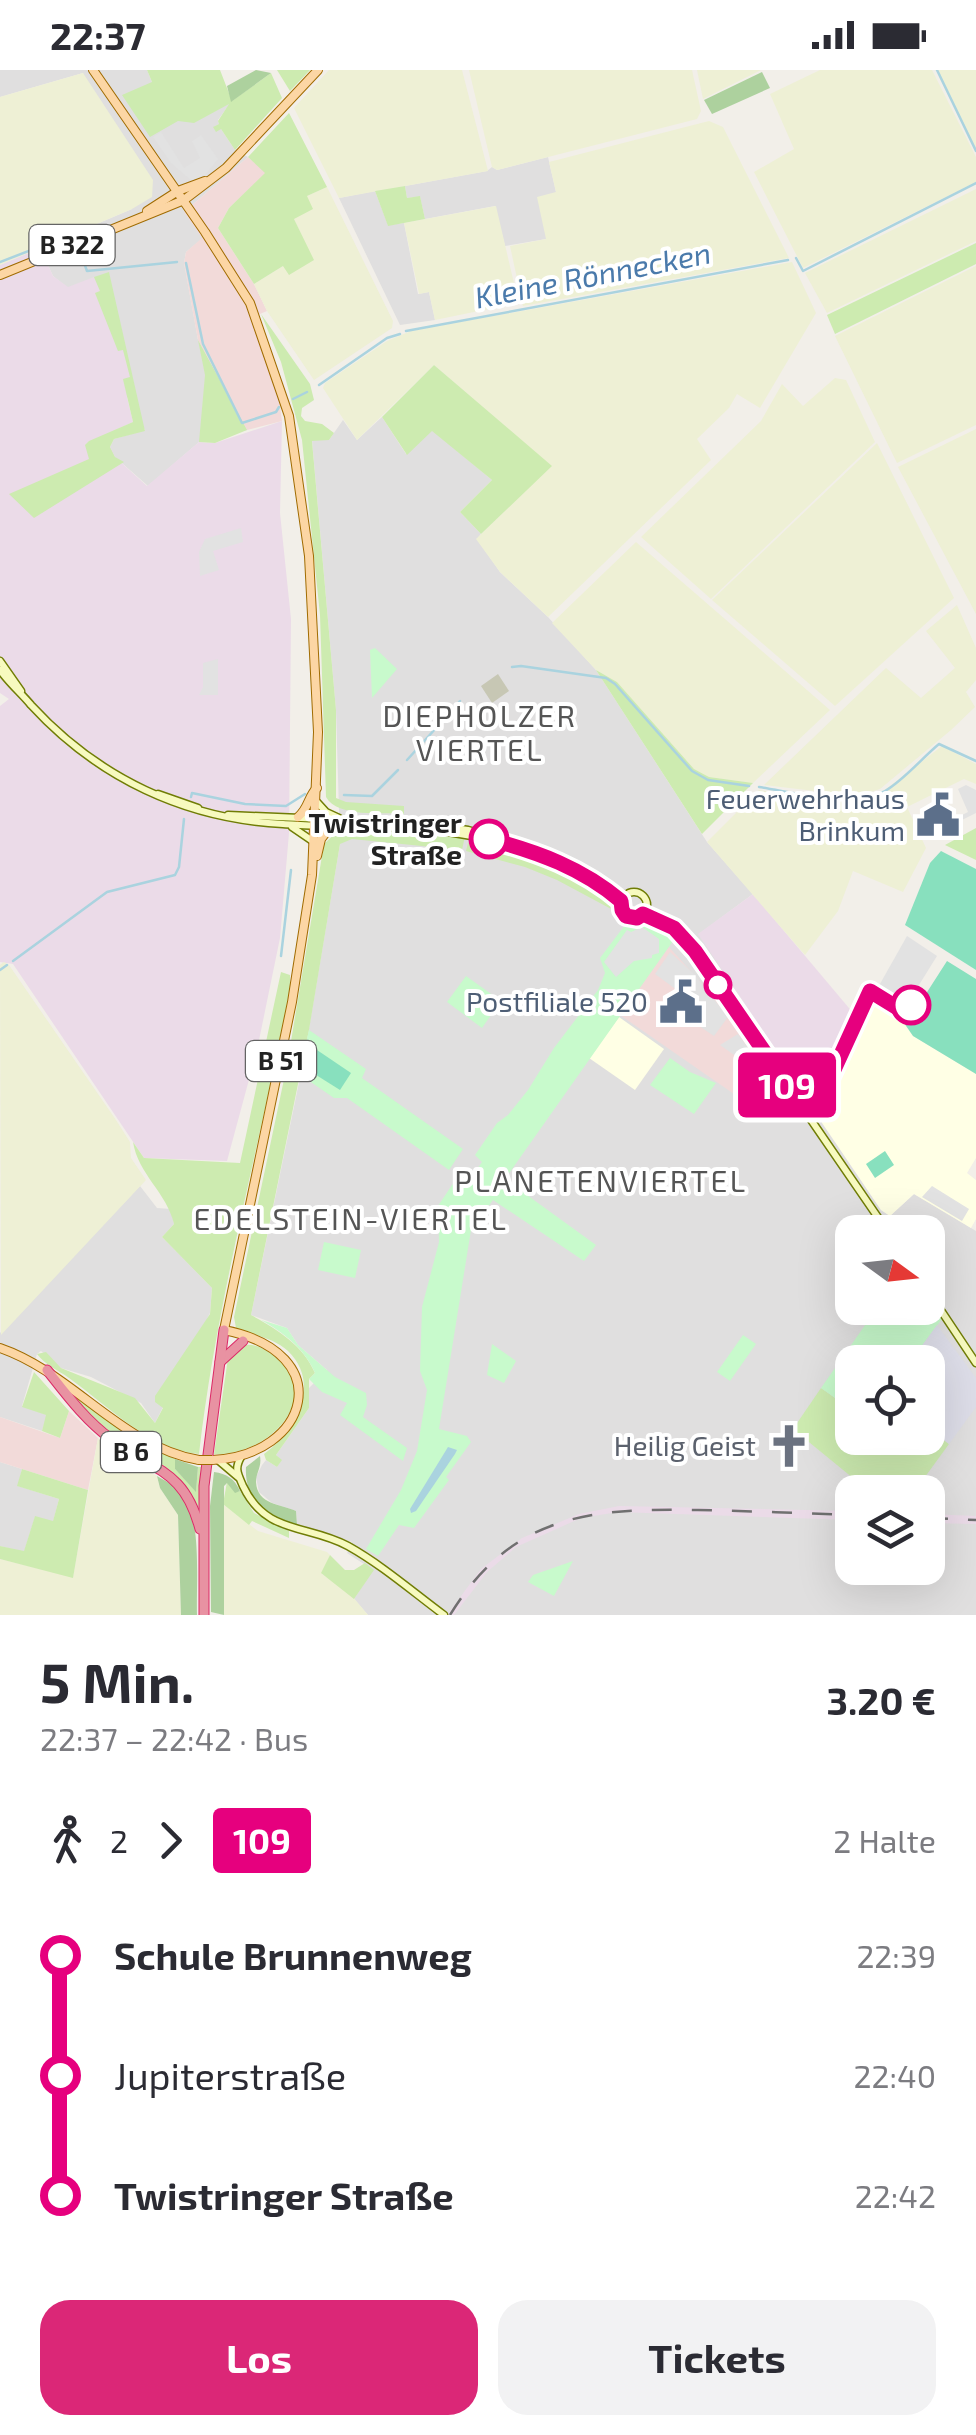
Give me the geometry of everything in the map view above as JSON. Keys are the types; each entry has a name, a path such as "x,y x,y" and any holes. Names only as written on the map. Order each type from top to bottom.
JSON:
{"highway":[{"name":"B 51","path":"202,1538 204,1486 224,1330"},
{"path":"218,1364 247,1340"},
{"name":"B 6","path":"47,1370 96,1427 183,1487 194,1506 202,1538 204,1615"}],"main road":[{"name":"B 51","path":"93,70 250,303 290,416 313,605 318,732 312,875"},
{"name":"B 322","path":"0,275 200,190 232,163 318,70"},
{"path":"161,202 165,174"},
{"name":"B 322","path":"143,214 178,191 210,180"},
{"path":"195,217 200,190"},
{"path":"298,816 308,807 317,788"},
{"name":"B 51","path":"224,1330 289,1020 312,875 321,839 330,827"},
{"name":"B 6","path":"0,1348 47,1370 157,1446 199,1460 217,1460 241,1457 260,1449 291,1417 300,1388 296,1372 276,1350 230,1337 224,1330"}],"street":[{"path":"0,662 24,696"},
{"path":"0,670 83,754 147,791 248,822 344,820 449,827 493,836 623,898"},
{"path":"316,801 344,820"},
{"path":"227,816 298,816 330,827 344,824 448,832 525,849"},
{"path":"286,824 298,828 314,842"},
{"path":"623,898 634,892 641,894 644,911 681,934 695,951 876,1215"},
{"path":"623,898 626,916 637,918 644,911"},
{"path":"945,1316 976,1362"},
{"path":"238,1478 236,1465 241,1457"},
{"path":"241,1457 244,1486"},
{"path":"217,1460 238,1478 251,1503 262,1514 350,1547 444,1615"}],"shaded area":[{"path":"0,70 147,70 152,82 150,136 178,120 231,102 214,127 221,129 235,150 248,157 185,211 203,238 186,252 184,263 198,340 247,430 199,442 148,486 115,457 110,447 114,439 145,430 68,288 53,276 40,248 132,209 83,73 0,97"},
{"path":"329,70 462,70 488,171 339,198 294,108"},
{"path":"469,70 692,70 701,111 697,119 497,170 492,167"},
{"path":"697,70 761,70 703,99"},
{"path":"820,70 932,70 976,157 976,182 803,268 754,172 794,149 770,94"},
{"path":"937,70 976,70 976,149"},
{"path":"83,73 153,180 152,197 0,265 0,97"},
{"path":"709,121 723,127 789,258 523,306 510,246 546,239 537,197 556,192 549,162"},
{"path":"161,132 184,168 200,158 192,141 201,135 218,159 205,175 192,181 171,163 153,137"},
{"path":"248,157 266,173 229,208 218,228 267,311 253,317 279,398 282,421 247,430 198,340 184,263 186,252 202,238 184,212"},
{"path":"548,157 556,192 546,239 505,246 495,206 425,219 420,197 407,198 405,186"},
{"path":"327,187 393,321 392,328 314,380 267,311 254,284 283,266 313,260 294,219 307,196"},
{"path":"976,189 976,241 827,313 805,273"},
{"path":"375,191 388,225 404,223 418,294 429,292 435,320 400,325 339,198"},
{"path":"496,206 516,292 514,300 503,306 435,320 429,292 419,294 404,223"},
{"path":"40,248 53,276 68,287 94,277 100,291 96,293 118,351 123,349 130,377 123,380 133,422 105,435 115,457 147,486 199,442 215,443 282,421 280,513 291,619 289,833 280,938 257,1050 227,1161 144,1158 13,964 0,962 0,706 9,699 0,693 0,265"},
{"path":"792,262 816,313 760,408 737,394 729,408 697,439 711,460 548,617 500,572 476,539 551,466 434,365 357,440 323,388 387,341 411,331"},
{"path":"976,266 976,425 897,463 835,336"},
{"path":"835,378 846,380 875,442 711,599 641,537 761,421 782,384 803,406"},
{"path":"382,417 406,454 432,430 492,480 460,512 481,534 477,539 500,572 596,670 707,842 753,894 699,934 881,1210 888,1215 835,1215 835,1325 945,1325 945,1215 891,1215 914,1194 976,1231 976,1615 368,1615 354,1599 373,1570 347,1553 352,1542 297,1525 296,1511 272,1503 259,1492 256,1477 262,1465 266,1460 277,1467 281,1460 276,1455 309,1408 309,1388 327,1370 298,1345 287,1328 251,1315 304,1058 340,844 336,710 312,440 329,440 343,420 357,440"},
{"path":"976,429 976,614 898,467"},
{"path":"877,443 954,598 835,706 712,600"},
{"path":"241,528 243,542 213,551 219,570 200,576 199,552 205,539"},
{"path":"636,542 830,710 753,783 709,777 694,769 617,682 596,670 552,623"},
{"path":"957,605 976,648 976,680 966,692 975,707 951,730 880,789 864,794 764,785 886,668 921,698 955,668 926,631"},
{"path":"218,659 218,695 199,695 203,663"},
{"path":"498,674 509,691 492,703 481,686"},
{"path":"942,746 976,764 976,784 964,779 907,807 926,848 903,892 853,871 838,911 805,955 707,842 759,790 846,803 873,799"},
{"path":"966,785 976,790 976,813 954,824 952,820 968,812 958,789"},
{"path":"753,894 854,1014 817,1096 810,1101 698,934"},
{"path":"642,927 659,939 659,953 634,961 616,977 604,962 627,930"},
{"path":"907,936 937,956 904,1009 876,991"},
{"path":"669,947 714,997 777,1088 760,1112 620,1015"},
{"path":"670,952 694,974 728,1017 714,1036 687,1018 696,1004 655,974"},
{"path":"4,962 116,1120 130,1142 131,1158 146,1180 1,1335 0,965"},
{"path":"871,1003 902,1020 913,1036 976,1074 976,1158 967,1173 976,1180 976,1219 971,1228 914,1194 891,1215 881,1210 822,1123 820,1111 829,1099"},
{"path":"619,1017 664,1049 635,1090 589,1058"},
{"path":"738,1034 777,1088 760,1112 756,1110 772,1087 764,1076 720,1045"},
{"path":"140,1186 157,1208 171,1209 174,1224 162,1237 212,1288 210,1313 155,1423 141,1403 91,1377 61,1368 41,1351 22,1406 47,1415 42,1431 0,1417 0,1333"},
{"path":"932,1186 969,1209 962,1221 922,1197"},
{"path":"937,1325 976,1378 976,1407 949,1444 945,1441 945,1345 922,1345"},
{"path":"69,1411 98,1438 88,1490 0,1462 0,1417 60,1438"},
{"path":"98,1438 122,1458 157,1476 160,1488 178,1515 181,1615 0,1615 0,1559 73,1577"},
{"path":"0,1462 22,1469 18,1486 59,1499 53,1522 35,1517 24,1552 0,1546"},
{"path":"223,1504 258,1531 327,1552 330,1555 322,1574 348,1591 368,1615 224,1615"},
{"path":"619,1506 835,1511 835,1519 618,1512 581,1518 516,1547 487,1572 454,1615 447,1615 481,1569 522,1538 579,1514"},
{"path":"945,1515 976,1516 976,1524 945,1523"}],"green space":[{"path":"147,70 220,70 232,101 271,73 282,98 235,150 221,129 216,132 213,127 219,124 229,104 194,123 178,121 150,137 122,95 152,82"},
{"path":"256,70 271,73 231,102 227,86"},
{"path":"277,70 310,70 290,91"},
{"path":"762,72 770,88 712,114 704,100"},
{"path":"289,113 327,187 307,196 313,209 294,219 314,260 289,275 283,266 254,284 218,228 229,208 265,173 248,157"},
{"path":"405,186 407,198 420,196 425,219 388,226 375,191"},
{"path":"976,243 976,264 835,334 827,315"},
{"path":"109,272 145,431 114,439 110,447 115,457 124,462 34,518 9,494 89,459 85,445 89,441 133,422 123,379 130,377 123,350 118,351 95,293 100,291 94,277"},
{"path":"261,314 310,384 314,400 302,408 301,416 334,433 329,440 312,441 336,710 336,798 404,806 404,814 350,811 332,804 326,797 320,615 302,440 281,362"},
{"path":"198,340 247,430 215,443 199,442 205,375"},
{"path":"434,365 552,466 481,534 460,512 492,480 432,431 407,455 382,417"},
{"path":"375,648 397,669 372,698 370,650"},
{"path":"596,670 617,682 694,769 709,777 753,783 702,834"},
{"path":"353,827 465,836 462,850 352,839 340,844 309,1030 251,1315 296,1346 315,1373 309,1379 309,1408 276,1455 282,1460 277,1467 264,1454 295,1420 304,1392 303,1378 288,1351 236,1328 234,1317 287,1065 324,844 339,830"},
{"path":"976,828 976,860 945,845"},
{"path":"489,842 556,864 608,891 614,897 613,910 525,867 466,851 468,843 482,846"},
{"path":"941,851 976,869 976,970 905,925 930,863"},
{"path":"649,919 675,933 673,941 505,1179 596,1245 584,1261 493,1200 471,1230 439,1429 467,1436 471,1442 414,1528 399,1525 378,1556 366,1549 401,1490 417,1451 427,1390 420,1371 422,1307 439,1242 438,1206 452,1185 466,1173 473,1175 482,1162 475,1155 497,1123 528,1090 598,990 605,973 600,958 625,925 637,926"},
{"path":"947,961 976,979 976,1074 913,1036 902,1020 913,1014"},
{"path":"281,972 290,975 290,987 228,1278 199,1454 146,1435 37,1354 46,1352 61,1368 135,1398 155,1423 163,1408 155,1402 155,1396 210,1314 212,1288 162,1237 174,1224 133,1142 144,1158 240,1163"},
{"path":"466,976 501,1001 482,1028 447,1002"},
{"path":"309,1030 366,1069 362,1078 463,1149 449,1170 347,1098 334,1098 299,1074"},
{"path":"317,1050 351,1073 340,1090 305,1068"},
{"path":"670,1058 716,1083 694,1114 650,1085"},
{"path":"885,1151 894,1165 875,1178 866,1164"},
{"path":"324,1242 361,1250 355,1278 318,1270"},
{"path":"261,1320 287,1328 298,1345 335,1377 366,1393 363,1417 407,1448 403,1461 340,1415 347,1403 322,1392 309,1379 315,1373 299,1349"},
{"path":"865,1325 938,1325 923,1345 851,1345"},
{"path":"743,1335 756,1344 730,1381 717,1372"},
{"path":"492,1344 516,1361 504,1383 487,1375"},
{"path":"244,1345 266,1350 288,1372 294,1389 292,1406 284,1422 253,1446 214,1454 228,1358"},
{"path":"835,1368 835,1398 821,1388"},
{"path":"34,1372 69,1411 60,1438 42,1431 46,1415 22,1407"},
{"path":"64,1386 117,1427 175,1459 175,1469 196,1491 201,1467 198,1514 175,1478 111,1435"},
{"path":"821,1388 835,1398 835,1455 941,1455 926,1475 849,1475 793,1429"},
{"path":"260,1456 257,1490 265,1499 296,1511 297,1525 260,1505 249,1489 246,1467"},
{"path":"175,1459 198,1467 196,1492 175,1469"},
{"path":"22,1469 88,1490 73,1578 0,1559 0,1546 24,1551 35,1516 53,1521 59,1499 17,1486"},
{"path":"214,1472 230,1477 240,1491 235,1493 227,1483 224,1486 224,1615 211,1612 210,1506"},
{"path":"157,1476 183,1495 193,1519 197,1615 181,1615 178,1515 160,1488"},
{"path":"227,1482 235,1492 240,1491 254,1513 289,1531 289,1538 252,1521 249,1525 223,1504"},
{"path":"330,1555 345,1570 365,1563 374,1570 354,1599 321,1573"},
{"path":"573,1561 554,1596 528,1582 533,1575"}],"water":[{"path":"448,1447 457,1450 455,1454 411,1513 410,1509"}],"waterway":[{"path":"937,70 976,151"},
{"name":"Kleine Rönnecken","path":"796,258 803,271 976,183"},
{"name":"Kleine Rönnecken","path":"0,262 73,234"},
{"name":"Kleine Rönnecken","path":"79,249 87,271 177,262"},
{"name":"Kleine Rönnecken","path":"406,331 788,260"},
{"name":"Kleine Rönnecken","path":"186,263 203,344 242,423 276,412 279,407"},
{"name":"Kleine Rönnecken","path":"319,385 387,338 400,334"},
{"name":"Kleine Rönnecken","path":"293,399 307,392"},
{"path":"512,667 606,678 692,771 708,780 749,786"},
{"path":"444,718 460,701"},
{"path":"407,760 436,728"},
{"path":"759,787 823,798 857,799 885,791 939,744 976,761"},
{"path":"344,795 372,796 398,770"},
{"path":"191,797 192,793 245,804 286,806 305,794"},
{"path":"13,961 107,892 175,875 184,819"},
{"path":"281,956 291,870"},
{"path":"0,970 7,965"}],"railway":[{"path":"450,1615 474,1581 500,1556 527,1537 557,1524 622,1511 835,1514"},
{"path":"945,1519 976,1520"}],"bus line":[{"name":"109","path":"489,839 557,861 604,886 621,901 626,916 637,918 643,914 674,928 695,951 805,1111 819,1102 870,991 904,1012 911,1005"}],"place":[{"name":"Feuerwehrhaus Brinkum","path":"938,815"},
{"name":"Twistringer Straße","path":"489,839"},
{"name":"Postfiliale 520","path":"681,1002"},
{"name":"Heilig Geist","path":"789,1446"}],"district":[{"name":"DIEPHOLZER VIERTEL","path":"480,734"},
{"name":"PLANETENVIERTEL","path":"601,1182"},
{"name":"EDELSTEIN-VIERTEL","path":"351,1220"}]}
